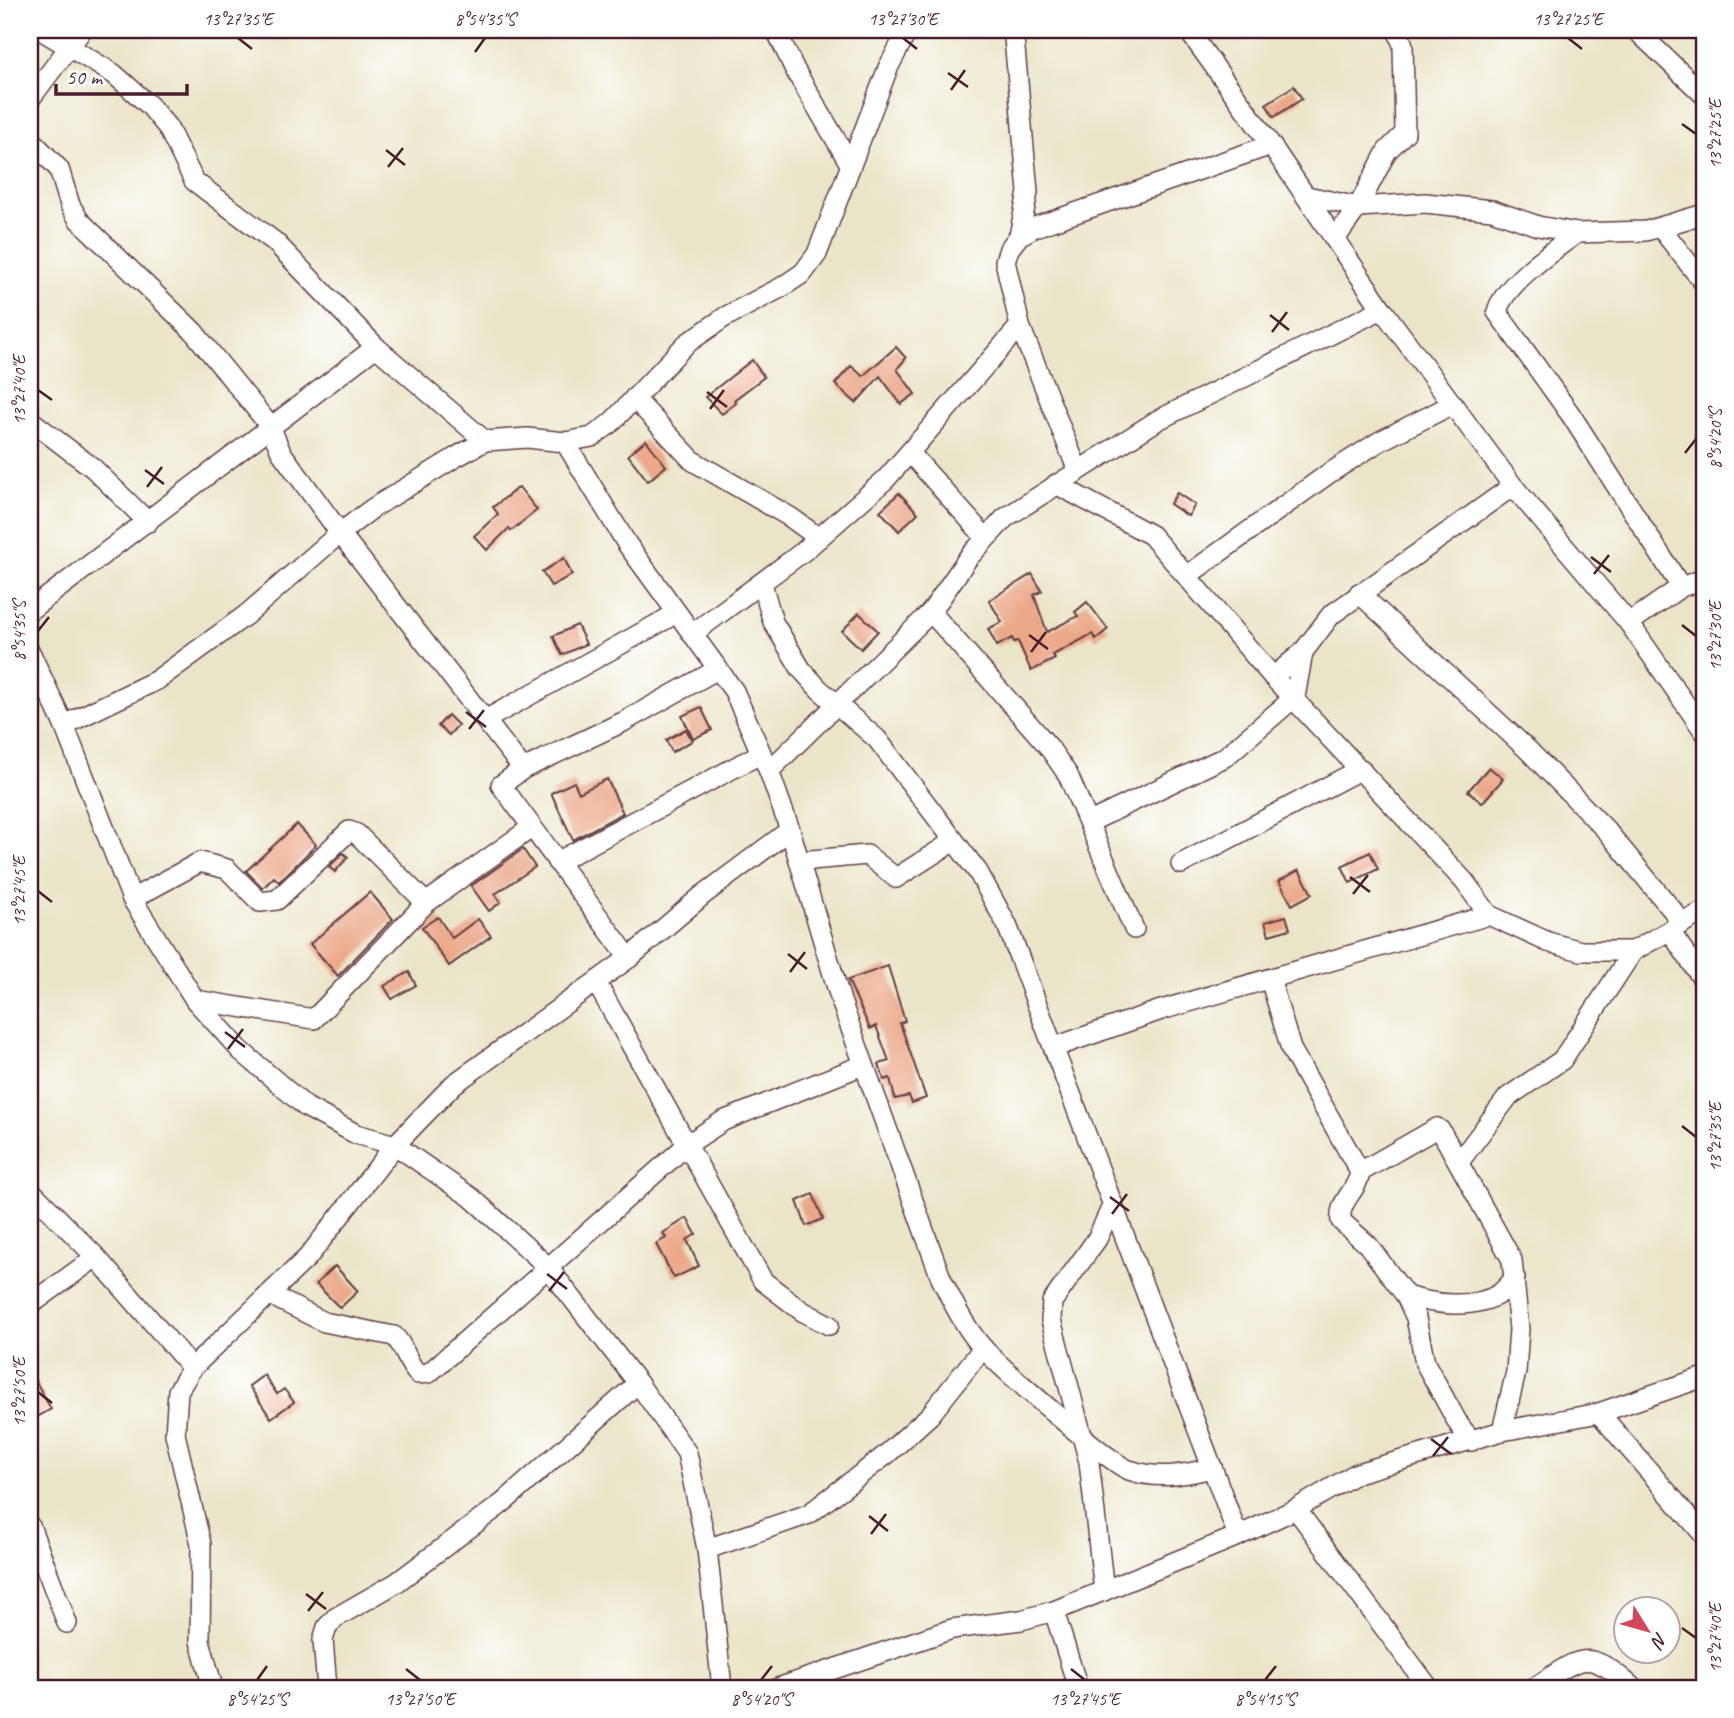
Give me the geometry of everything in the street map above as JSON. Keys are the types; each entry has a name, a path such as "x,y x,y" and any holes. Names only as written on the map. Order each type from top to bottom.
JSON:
{"street":[{"path":"41,30 68,49 114,74 150,107 168,128 194,181 275,242 376,347 485,441"},
{"path":"30,99 82,30"},
{"path":"776,30 795,70 850,164"},
{"path":"64,725 157,680 246,615 340,533 373,508 485,441 527,438 565,442 592,437 611,423 686,344 725,317 803,273 817,254 888,68 908,30"},
{"path":"1188,30 1307,196 1382,309 1513,486 1629,623 1704,731"},
{"path":"1335,239 1358,207 1387,151 1405,133 1403,45 1397,30"},
{"path":"1636,30 1704,95"},
{"path":"1014,38 1028,192 1019,236"},
{"path":"30,139 59,169 79,220 193,331 270,426 281,452 340,533 487,719 523,769"},
{"path":"1078,471 1020,326 1005,261 1009,248 1019,236 1035,227 1271,145"},
{"path":"1307,196 1358,207 1444,204 1492,210 1538,226 1577,233 1627,233 1704,214"},
{"path":"1538,226 1548,254"},
{"path":"1660,227 1704,282"},
{"path":"1577,233 1548,254 1506,295 1497,312 1572,415 1681,587"},
{"path":"557,862 764,762 839,706 931,612 985,537 1005,519 1056,484 1158,420 1382,309"},
{"path":"692,634 762,584 819,538 911,453 1020,326"},
{"path":"30,610 376,347"},
{"path":"634,398 692,461 790,516 819,538"},
{"path":"30,403 35,424 93,468 148,522"},
{"path":"1188,575 1328,474 1380,442 1453,404"},
{"path":"565,442 627,544 734,691 790,830 863,1065 941,1278 959,1317 983,1348 1119,1467 1140,1474 1170,1477 1212,1468"},
{"path":"911,453 985,537"},
{"path":"1056,484 1151,534 1273,677 1295,697 1464,881 1489,915 1548,942 1581,951 1633,951"},
{"path":"1273,677 1303,652 1331,615 1513,486"},
{"path":"1629,623 1681,587 1704,579"},
{"path":"762,584 773,622 801,669 877,739 978,872 1007,925 1238,1536"},
{"path":"1359,593 1528,750 1606,831 1677,927 1704,981"},
{"path":"931,612 1048,746 1068,775 1134,929"},
{"path":"487,719 677,613"},
{"path":"30,652 64,725 132,899 195,1000 240,1050 306,1107 356,1134 395,1145 471,1198 547,1266 638,1383 687,1453 707,1549 722,1688"},
{"path":"1090,822 1225,757 1295,697 1303,652"},
{"path":"629,958 501,788 503,782 523,769 623,722 718,668"},
{"path":"1181,864 1361,769"},
{"path":"195,1000 314,1019 426,903 531,828"},
{"path":"211,1687 200,1641 201,1544 175,1434 178,1391 192,1368 308,1257 395,1145 454,1084 629,958 703,895 790,830"},
{"path":"132,899 200,862 227,869 260,902 267,904 277,900 349,831 357,834 426,903"},
{"path":"800,861 867,855 897,878 954,841"},
{"path":"1459,1161 1508,1097 1562,1060 1633,951 1704,911"},
{"path":"1055,1047 1161,1010 1489,915"},
{"path":"1270,979 1291,1049 1360,1172 1360,1179 1342,1205 1341,1221 1368,1245 1406,1296 1416,1318 1425,1363 1459,1425 1472,1441"},
{"path":"596,982 764,1281 803,1311 829,1325"},
{"path":"270,1295 324,1322 394,1336 405,1350 411,1367 418,1374 429,1373 688,1144 723,1121 863,1065"},
{"path":"1360,1172 1437,1128 1459,1161 1505,1243 1515,1278 1519,1329 1516,1372 1502,1431"},
{"path":"30,1190 96,1257 192,1368"},
{"path":"1104,1591 1093,1484 1051,1320 1052,1302 1097,1239 1113,1205"},
{"path":"1097,1239 1129,1248"},
{"path":"30,1305 96,1257"},
{"path":"1406,1296 1429,1303 1472,1303 1499,1294 1515,1278"},
{"path":"707,1549 809,1514 887,1454 930,1415 983,1348"},
{"path":"778,1688 952,1629 1021,1620 1054,1611 1238,1536 1296,1509 1357,1473 1502,1431 1599,1413 1704,1377"},
{"path":"327,1688 323,1640 327,1627 335,1618 396,1583 471,1528 638,1383"},
{"path":"1599,1413 1704,1535"},
{"path":"1296,1509 1429,1688"},
{"path":"30,1526 67,1623"},
{"path":"1054,1611 1078,1688"},
{"path":"1534,1688 1573,1663 1594,1660 1606,1664 1633,1688"}],"building":[{"path":"1294,86 1302,99 1274,117 1266,104"},
{"path":"896,347 906,358 897,369 915,394 901,404 880,376 856,403 835,384 851,366 863,376"},
{"path":"752,360 764,377 734,400 736,403 722,414 705,397"},
{"path":"646,440 666,466 648,481 628,455"},
{"path":"519,487 537,510 511,531 509,528 487,550 474,536 498,514 493,507"},
{"path":"899,493 918,513 899,531 880,511"},
{"path":"1177,493 1195,505 1188,516 1170,504"},
{"path":"564,558 572,575 551,586 542,572"},
{"path":"1032,574 1042,591 1034,595 1047,632 1078,616 1075,612 1087,602 1108,629 1096,639 1092,634 1053,655 1055,659 1031,671 1018,641 1014,642 1012,638 997,646 988,629 1002,622 989,600"},
{"path":"859,613 878,631 861,649 842,631"},
{"path":"577,625 586,644 562,655 553,636"},
{"path":"701,707 712,730 693,739 682,716"},
{"path":"448,715 458,725 449,735 438,726"},
{"path":"686,729 692,741 672,752 666,740"},
{"path":"1489,767 1503,779 1482,803 1468,791"},
{"path":"607,779 623,813 573,840 551,793 574,782 579,793"},
{"path":"297,824 316,845 279,882 274,877 263,888 246,871"},
{"path":"523,849 535,867 495,894 501,902 489,911 471,886"},
{"path":"1370,852 1378,869 1350,883 1342,866"},
{"path":"343,853 348,857 335,872 329,867"},
{"path":"1299,870 1312,894 1292,905 1279,881"},
{"path":"370,892 393,919 338,976 310,944"},
{"path":"1286,916 1290,929 1269,935 1265,922"},
{"path":"438,917 452,938 478,919 491,936 449,966 422,927"},
{"path":"888,966 905,1021 900,1023 926,1098 912,1103 909,1096 895,1099 890,1078 884,1080 879,1064 889,1061 876,1026 870,1029 848,980"},
{"path":"409,972 416,985 392,999 384,986"},
{"path":"813,1194 823,1219 806,1226 797,1201"},
{"path":"687,1218 696,1234 687,1240 699,1266 674,1278 656,1244 666,1238 663,1233"},
{"path":"335,1266 358,1291 340,1308 316,1284"},
{"path":"30,1371 51,1409 30,1421"},
{"path":"264,1375 277,1394 284,1389 294,1402 271,1418 249,1386"}]}
